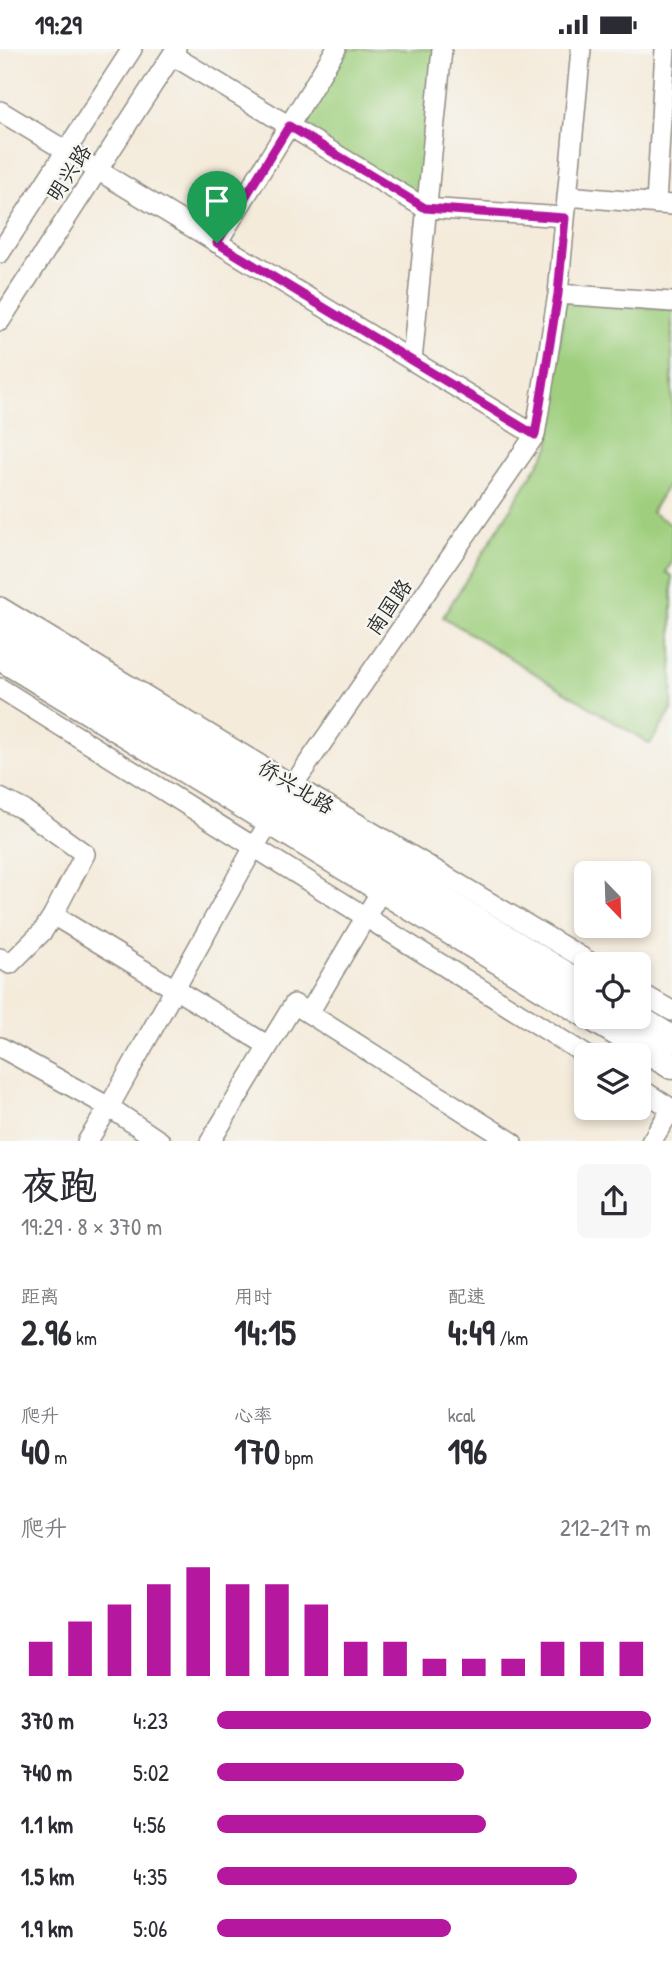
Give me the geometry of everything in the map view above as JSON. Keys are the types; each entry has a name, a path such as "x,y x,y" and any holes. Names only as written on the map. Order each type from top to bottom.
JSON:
{"main road":[{"name":"侨兴北路","path":"0,631 574,980"},
{"name":"侨兴北路","path":"0,657 282,803 382,889 574,1006"},
{"path":"651,1026 672,1039"},
{"name":"侨兴北路","path":"611,1029 672,1066"}],"street":[{"name":"明兴路","path":"0,253 132,49"},
{"path":"217,243 336,49"},
{"path":"412,361 442,49"},
{"name":"南国路","path":"88,1141 254,847 535,435 558,294 581,49"},
{"path":"567,196 664,204 665,49"},
{"name":"明兴路","path":"0,321 174,52"},
{"path":"174,52 289,126 425,208 565,218"},
{"path":"0,111 535,435"},
{"path":"558,294 672,302"},
{"name":"侨兴北路","path":"0,607 282,803 574,954"},
{"path":"0,688 574,1047"},
{"path":"0,798 24,810 85,854 43,931 10,964 0,958"},
{"path":"309,1013 382,889"},
{"path":"53,915 268,1045"},
{"path":"651,999 672,1011"},
{"path":"210,1141 294,1004 510,1141"},
{"path":"0,1047 109,1107 160,1141"},
{"path":"651,1096 672,1109 652,1141"}],"green space":[{"path":"336,49 441,49 425,208 289,126"},
{"path":"564,300 672,310 672,478 651,512 672,525 672,562 666,572 672,576 672,710 650,744 443,617 549,447"}],"route":[{"path":"289,126 425,208 565,218 558,294 535,435 412,361 217,243 289,126"}]}
